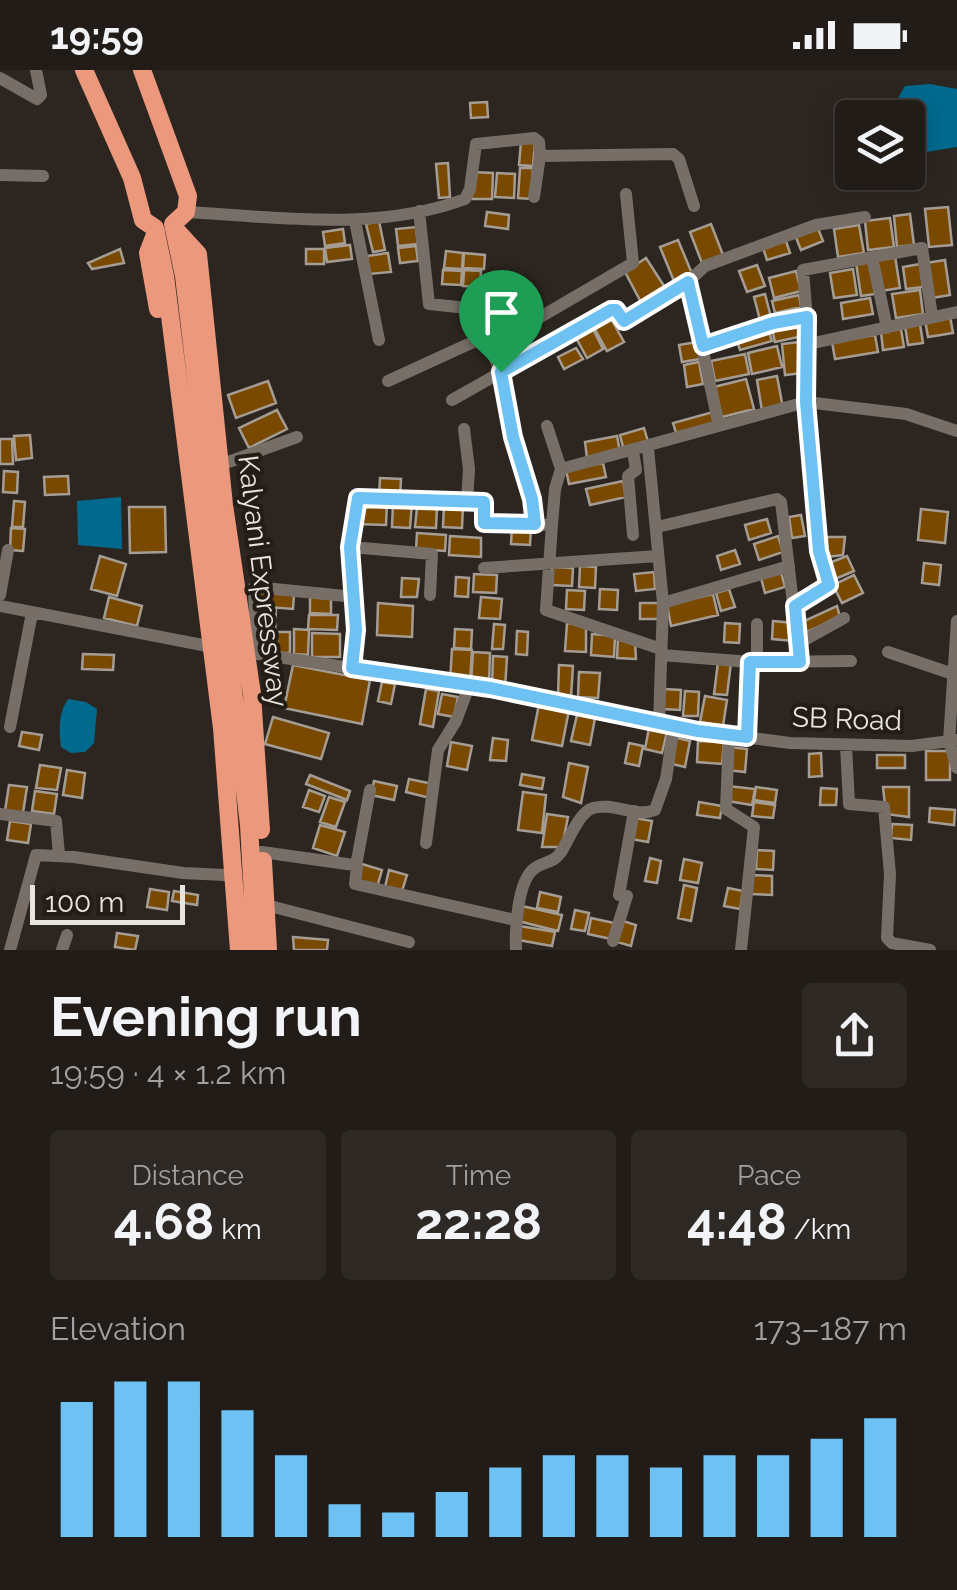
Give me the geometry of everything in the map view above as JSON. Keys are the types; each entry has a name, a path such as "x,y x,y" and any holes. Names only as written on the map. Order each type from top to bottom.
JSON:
{"highway":[{"name":"Kalyani Expressway","path":"84,70 132,178 143,220 169,225 198,254 220,465 226,649 225,875 230,950"},
{"name":"Kalyani Expressway","path":"142,70 188,196 148,253 165,356 226,649 252,694 268,950"},
{"path":"169,225 184,276 249,825 256,950"},
{"path":"226,649 239,950"}],"street":[{"path":"0,78 37,99 41,95 36,70"},
{"path":"169,225 355,221 465,200 476,144 538,139 540,156 534,197"},
{"path":"540,156 673,154 679,159 694,206"},
{"path":"0,175 43,176"},
{"path":"388,381 486,342 633,263 626,194"},
{"path":"419,210 428,304 475,308 501,372 535,524"},
{"path":"452,400 611,310 616,310 624,321 688,282 705,266 816,225 866,217"},
{"path":"355,221 379,340"},
{"path":"795,606 829,585 819,551 806,402 809,344 804,269 922,248 932,316"},
{"path":"872,257 887,328"},
{"path":"688,282 719,426"},
{"path":"809,344 957,312"},
{"path":"703,346 773,323 807,317"},
{"path":"561,469 806,402 906,414 957,431"},
{"path":"547,426 561,469 555,489 548,612 661,652 753,662 851,661"},
{"path":"464,429 467,502"},
{"path":"220,465 297,437"},
{"path":"516,950 515,920 528,874 559,856 587,811 597,807 650,813 662,799 666,724 661,652 663,603 648,448"},
{"path":"633,451 636,469 628,476 633,535"},
{"path":"352,668 356,630 350,547 358,498 485,503 484,523 552,526"},
{"path":"658,527 779,500 800,662"},
{"path":"350,547 432,554 430,595"},
{"path":"0,595 8,550"},
{"path":"484,568 658,556"},
{"path":"663,603 789,566"},
{"path":"226,649 254,587 355,598"},
{"name":"SB Road","path":"0,606 729,735 846,745 912,746 953,741"},
{"path":"8,717 32,613"},
{"path":"799,642 844,618"},
{"path":"957,620 953,674 957,768"},
{"path":"747,737 757,624"},
{"path":"888,652 953,674"},
{"path":"426,843 438,750 456,722 469,686"},
{"path":"729,735 726,809 754,827 741,950"},
{"path":"846,745 849,804 884,807 890,874 887,938 930,950"},
{"path":"370,790 356,884 515,920"},
{"path":"612,940 627,896 620,895 634,812"},
{"path":"0,814 56,820 59,855"},
{"path":"262,852 356,866"},
{"path":"10,950 34,858 39,854 225,875"},
{"path":"266,905 409,942"},
{"path":"62,950 67,935"}],"water":[{"path":"930,84 957,89 957,147 925,152 925,100 898,100 905,86"},
{"path":"121,497 122,549 78,545 77,501"},
{"path":"68,699 86,702 97,709 94,743 85,752 71,753 61,747 61,716"}],"building":[{"path":"487,102 488,117 471,118 470,103"},
{"path":"521,142 535,143 533,166 519,165"},
{"path":"448,163 450,197 439,198 436,164"},
{"path":"520,168 533,168 531,199 518,198"},
{"path":"472,172 493,173 492,199 471,199"},
{"path":"497,173 515,174 514,198 495,197"},
{"path":"948,207 952,245 929,247 925,209"},
{"path":"487,212 509,215 508,229 485,226"},
{"path":"910,214 914,245 897,247 894,216"},
{"path":"890,218 894,247 868,250 865,221"},
{"path":"379,221 385,250 373,252 366,224"},
{"path":"711,224 723,255 702,263 690,232"},
{"path":"859,225 864,253 838,257 834,229"},
{"path":"817,226 823,241 801,250 795,235"},
{"path":"416,227 418,244 398,246 396,229"},
{"path":"343,229 345,243 325,246 323,232"},
{"path":"785,238 790,253 767,260 762,245"},
{"path":"678,240 693,276 676,286 660,247"},
{"path":"350,245 352,259 327,262 325,248"},
{"path":"416,246 418,261 400,263 398,248"},
{"path":"120,249 124,263 92,269 88,263"},
{"path":"306,249 324,249 324,264 306,264"},
{"path":"446,251 463,253 462,269 444,268"},
{"path":"388,253 391,272 369,274 367,256"},
{"path":"464,253 485,255 484,269 463,268"},
{"path":"895,256 900,288 881,291 876,259"},
{"path":"646,258 668,292 643,306 625,272"},
{"path":"945,260 950,295 932,298 926,263"},
{"path":"870,261 875,294 861,296 856,263"},
{"path":"920,264 923,287 906,289 903,267"},
{"path":"757,265 765,286 747,292 739,271"},
{"path":"853,269 857,295 834,298 830,273"},
{"path":"443,270 462,271 461,285 442,284"},
{"path":"464,270 481,271 480,287 463,286"},
{"path":"796,271 801,291 774,298 769,278"},
{"path":"920,290 923,314 896,318 892,294"},
{"path":"765,294 772,321 761,324 754,297"},
{"path":"799,295 801,307 775,313 772,301"},
{"path":"870,298 873,314 843,319 841,303"},
{"path":"609,315 624,342 607,351 592,324"},
{"path":"950,316 953,333 928,337 925,320"},
{"path":"800,323 803,336 775,342 772,329"},
{"path":"920,324 923,343 908,345 905,326"},
{"path":"591,325 603,349 587,358 574,334"},
{"path":"768,329 772,341 740,350 736,338"},
{"path":"901,329 904,347 883,350 881,332"},
{"path":"875,335 878,352 835,359 832,342"},
{"path":"697,342 700,359 682,362 679,345"},
{"path":"799,342 803,373 785,375 782,344"},
{"path":"777,346 782,367 752,374 748,353"},
{"path":"576,348 583,359 564,369 558,357"},
{"path":"745,354 749,374 715,381 711,361"},
{"path":"699,362 703,384 687,387 684,365"},
{"path":"777,376 783,408 762,411 757,380"},
{"path":"746,379 754,409 722,417 714,387"},
{"path":"268,381 276,403 236,418 228,395"},
{"path":"277,410 287,429 249,448 239,428"},
{"path":"713,412 716,425 677,436 673,423"},
{"path":"644,428 649,445 624,451 620,435"},
{"path":"30,435 32,458 16,460 14,436"},
{"path":"617,436 620,452 587,458 585,442"},
{"path":"0,439 12,439 13,464 0,464"},
{"path":"603,463 606,477 569,484 566,470"},
{"path":"4,471 18,472 17,493 3,492"},
{"path":"68,476 69,494 45,495 44,477"},
{"path":"380,478 401,479 400,499 379,498"},
{"path":"623,481 626,497 590,505 586,489"},
{"path":"14,501 25,502 23,527 12,527"},
{"path":"358,501 387,503 386,525 356,524"},
{"path":"393,502 412,503 410,528 392,527"},
{"path":"444,504 463,505 462,528 443,527"},
{"path":"129,507 165,507 166,552 130,553"},
{"path":"417,507 437,508 436,528 415,527"},
{"path":"921,509 948,512 945,543 918,540"},
{"path":"801,515 805,536 792,538 789,517"},
{"path":"767,519 771,533 749,540 745,525"},
{"path":"512,526 531,527 530,545 511,544"},
{"path":"11,528 25,529 23,551 10,550"},
{"path":"417,533 446,535 445,551 416,549"},
{"path":"450,536 481,538 481,557 449,555"},
{"path":"778,536 783,552 759,560 754,544"},
{"path":"827,537 845,537 843,555 827,557"},
{"path":"735,550 740,564 721,570 717,556"},
{"path":"100,556 126,564 117,596 91,589"},
{"path":"847,556 854,571 835,579 829,563"},
{"path":"924,563 941,565 939,585 922,583"},
{"path":"580,566 596,567 595,588 579,587"},
{"path":"552,567 573,568 572,586 551,585"},
{"path":"654,572 655,589 636,591 634,574"},
{"path":"781,572 785,587 765,593 761,578"},
{"path":"474,574 497,575 496,593 473,592"},
{"path":"854,575 863,593 842,603 833,585"},
{"path":"456,577 469,578 468,597 455,596"},
{"path":"402,578 419,579 417,597 401,597"},
{"path":"600,589 618,590 617,610 599,609"},
{"path":"729,589 735,607 721,611 716,593"},
{"path":"567,590 585,591 584,610 566,609"},
{"path":"255,592 294,595 293,609 254,606"},
{"path":"713,594 718,615 671,626 667,605"},
{"path":"109,597 142,606 137,626 104,618"},
{"path":"310,597 331,598 331,614 310,613"},
{"path":"481,597 502,599 500,619 479,618"},
{"path":"378,603 413,606 412,637 377,635"},
{"path":"640,603 659,603 659,619 640,619"},
{"path":"837,606 840,617 807,632 802,622"},
{"path":"257,608 276,608 275,635 257,635"},
{"path":"309,615 338,615 337,630 308,629"},
{"path":"773,621 794,623 793,641 772,639"},
{"path":"567,623 586,625 586,652 565,651"},
{"path":"725,623 740,624 739,643 724,642"},
{"path":"494,624 505,625 503,649 492,649"},
{"path":"294,629 309,630 308,655 294,654"},
{"path":"455,629 472,630 471,649 454,648"},
{"path":"517,631 528,632 527,655 516,654"},
{"path":"277,632 290,632 290,653 277,653"},
{"path":"312,633 340,634 340,657 312,657"},
{"path":"592,634 615,636 614,657 591,655"},
{"path":"618,638 635,642 636,659 617,658"},
{"path":"452,649 472,650 470,682 450,681"},
{"path":"473,652 490,653 489,684 471,683"},
{"path":"83,654 114,655 113,670 82,669"},
{"path":"493,656 507,657 505,688 492,687"},
{"path":"718,662 731,663 727,695 714,694"},
{"path":"293,665 370,680 362,724 284,708"},
{"path":"559,665 573,666 571,697 558,696"},
{"path":"579,672 600,673 598,698 578,697"},
{"path":"382,682 395,684 391,704 378,701"},
{"path":"426,689 439,691 433,727 420,724"},
{"path":"664,689 681,690 680,710 663,709"},
{"path":"685,691 699,692 698,716 683,716"},
{"path":"442,694 458,697 454,717 438,714"},
{"path":"705,696 727,700 723,726 700,722"},
{"path":"539,704 569,710 562,746 532,740"},
{"path":"577,715 595,718 590,745 571,741"},
{"path":"273,717 329,733 321,759 265,744"},
{"path":"649,728 667,732 662,753 645,749"},
{"path":"22,732 42,735 39,750 19,746"},
{"path":"673,737 690,741 685,767 668,763"},
{"path":"493,738 508,740 506,761 490,760"},
{"path":"698,741 724,742 722,764 697,762"},
{"path":"451,742 472,746 467,770 447,766"},
{"path":"629,743 643,746 639,766 625,763"},
{"path":"730,747 747,749 745,772 727,770"},
{"path":"926,751 950,751 950,780 926,780"},
{"path":"821,753 822,776 809,777 809,754"},
{"path":"877,755 905,755 905,768 877,768"},
{"path":"569,763 588,767 581,803 563,797"},
{"path":"40,765 61,768 57,790 36,788"},
{"path":"67,770 85,773 82,798 63,795"},
{"path":"522,774 544,778 542,789 520,785"},
{"path":"310,775 350,791 347,800 306,784"},
{"path":"409,779 433,784 430,798 406,792"},
{"path":"374,781 397,786 394,800 371,795"},
{"path":"9,785 27,787 23,813 5,811"},
{"path":"728,786 755,789 752,805 727,801"},
{"path":"756,787 777,790 775,803 754,800"},
{"path":"883,787 909,787 909,817 886,814"},
{"path":"821,788 837,789 836,805 820,805"},
{"path":"309,790 325,796 319,812 303,807"},
{"path":"35,791 57,794 54,814 32,811"},
{"path":"523,792 546,795 542,833 518,830"},
{"path":"329,797 345,802 336,827 320,822"},
{"path":"699,802 722,806 720,818 697,815"},
{"path":"754,802 775,805 773,818 752,816"},
{"path":"930,808 955,810 954,825 929,822"},
{"path":"547,814 568,817 562,847 542,847"},
{"path":"635,818 652,821 648,842 631,839"},
{"path":"10,821 31,824 28,843 7,840"},
{"path":"892,824 912,825 911,840 891,838"},
{"path":"320,825 345,832 337,856 313,848"},
{"path":"757,850 774,851 773,870 756,869"},
{"path":"650,858 661,861 657,883 645,881"},
{"path":"684,859 702,863 698,883 680,880"},
{"path":"362,864 382,870 377,887 357,882"},
{"path":"389,870 407,875 402,891 385,887"},
{"path":"751,875 772,876 772,895 751,894"},
{"path":"684,885 697,888 691,921 678,918"},
{"path":"728,888 743,891 740,909 724,906"},
{"path":"150,889 169,892 167,910 147,907"},
{"path":"174,891 198,895 197,905 172,901"},
{"path":"540,892 561,897 558,912 537,908"},
{"path":"522,906 562,915 558,931 518,921"},
{"path":"575,910 589,913 585,931 571,929"},
{"path":"591,918 614,923 611,939 588,934"},
{"path":"623,921 636,925 631,946 617,942"},
{"path":"520,926 555,932 552,946 518,940"},
{"path":"117,933 138,936 135,950 115,947"},
{"path":"293,937 328,940 327,950 294,950"}],"route":[{"path":"688,282 703,346 773,323 807,317 806,402 819,551 829,585 795,606 800,662 750,662 747,737 698,731 490,688 352,668 356,630 350,547 358,498 484,502 484,523 535,524 501,372 611,310 616,310 624,321 688,282"}]}
